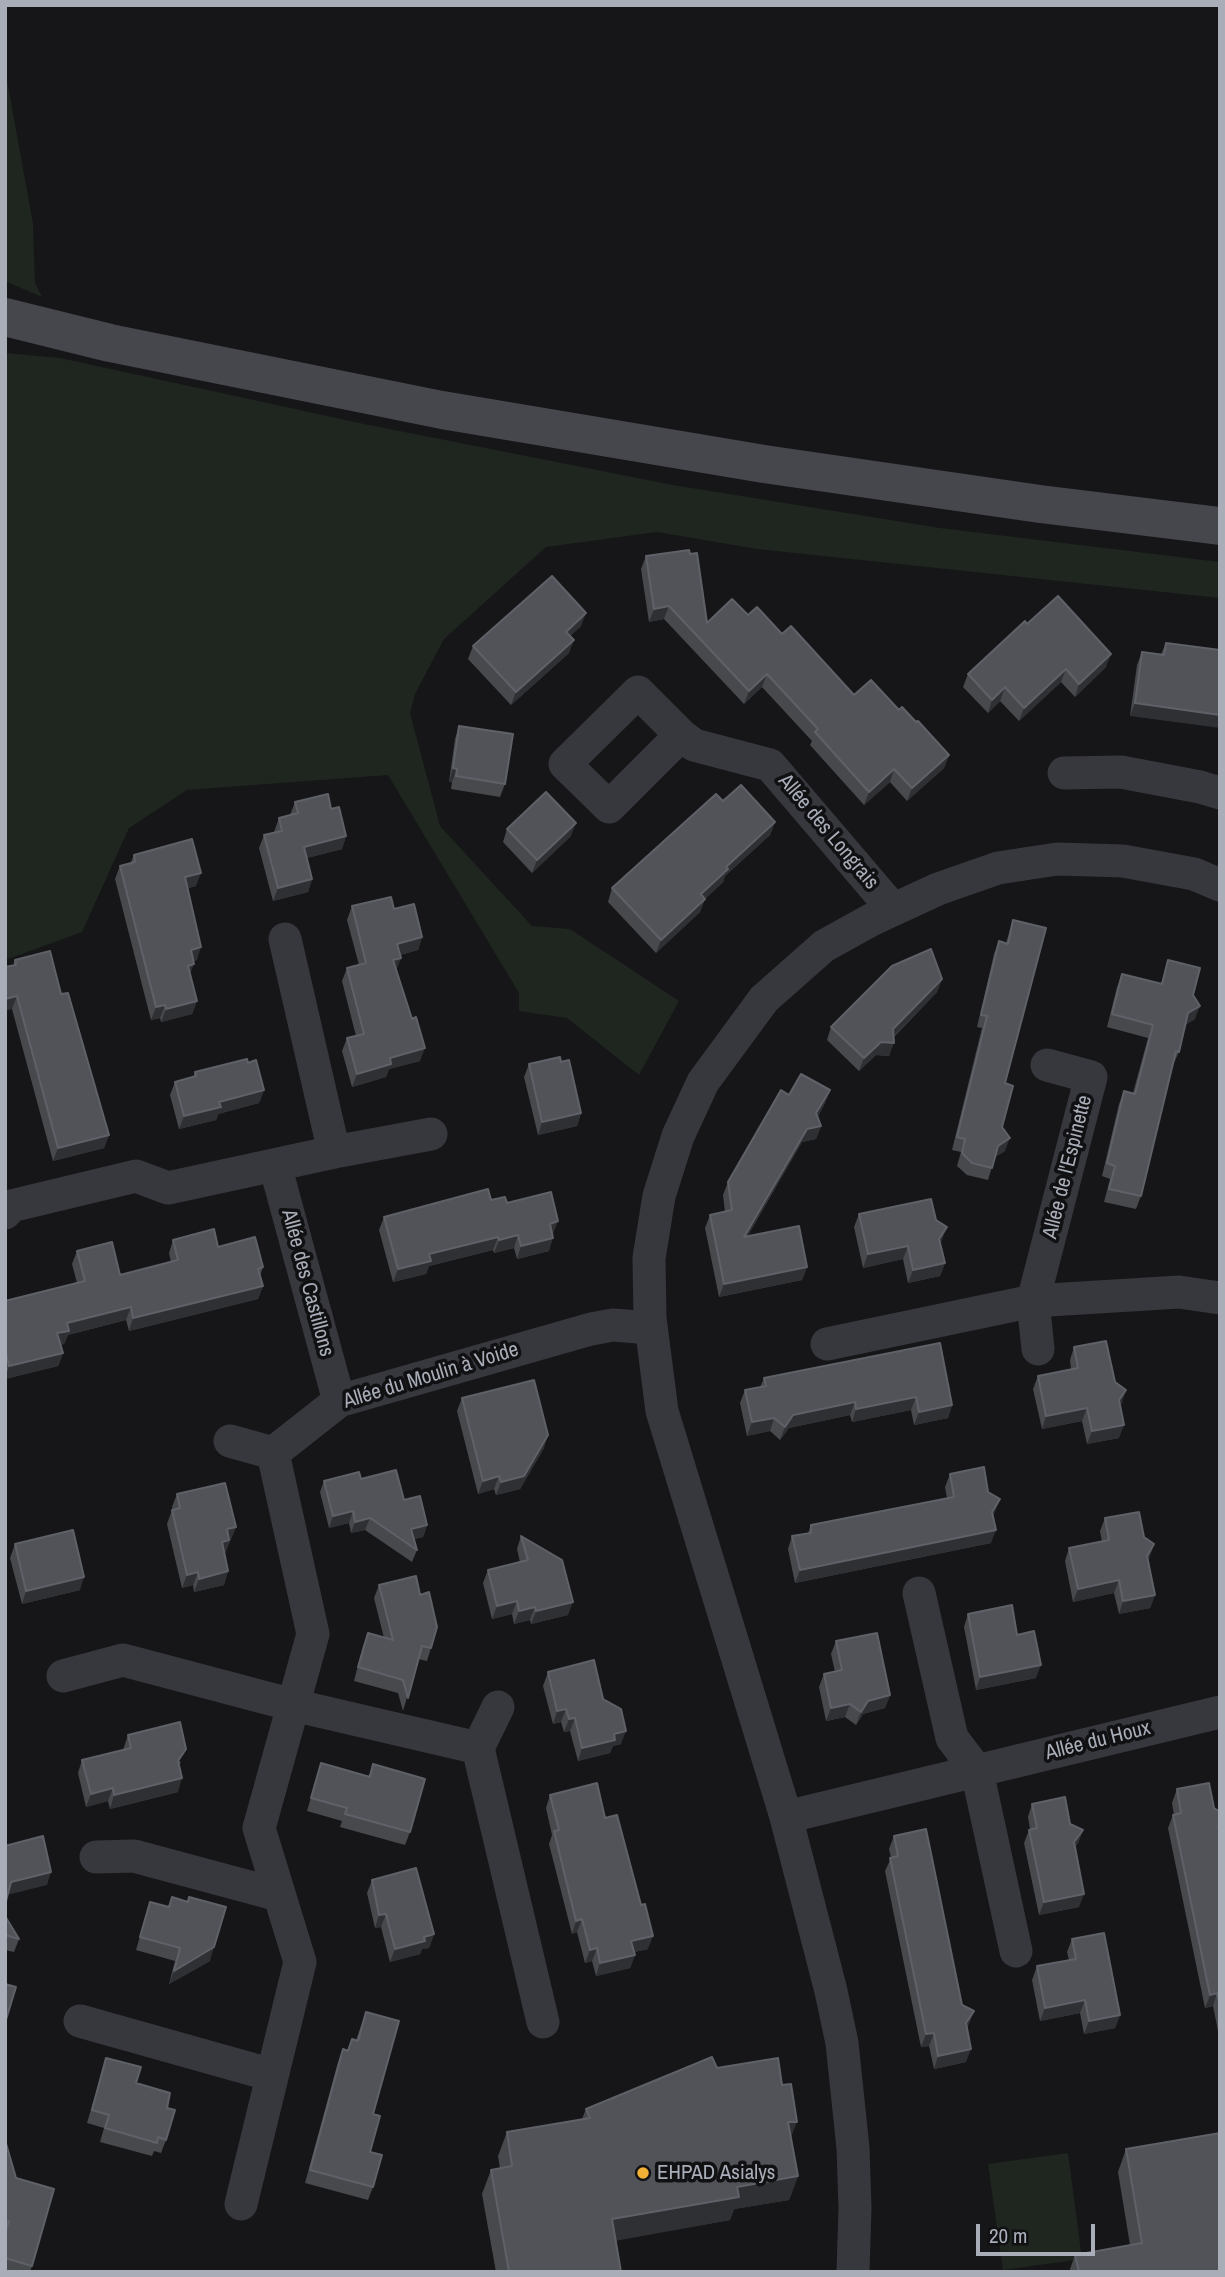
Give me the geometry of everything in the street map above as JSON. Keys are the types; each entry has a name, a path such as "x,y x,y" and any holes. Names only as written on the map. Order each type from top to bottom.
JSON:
{"main road":[{"path":"5,317 110,343 442,410 777,466 1040,504 1220,526"}],"street":[{"name":"Allée des Longrais","path":"681,735 694,745 770,765 892,908"},
{"path":"1063,773 1121,772 1220,793"},
{"path":"853,2272 853,2148 842,2043 827,1971 786,1817 662,1411 652,1328 649,1258 659,1196 678,1136 703,1082 764,999 824,946 892,908 998,869 1057,859 1123,861 1194,874 1220,885"},
{"path":"285,939 334,1152"},
{"name":"Allée de l'Espinette","path":"1038,1349 1033,1301 1091,1077 1047,1065"},
{"path":"7,1201 136,1175 168,1188 431,1134"},
{"name":"Allée des Castillons","path":"275,1165 339,1401"},
{"path":"827,1344 1033,1301 1179,1292 1220,1298"},
{"name":"Allée du Moulin à Voide","path":"273,1452 339,1401 591,1329 613,1325 652,1328"},
{"path":"230,1441 273,1452 313,1634 259,1828 300,1962 241,2204"},
{"path":"919,1593 952,1738 977,1771 1016,1951"},
{"path":"63,1676 123,1660 293,1705 478,1748"},
{"path":"498,1707 478,1748 543,2022"},
{"name":"Allée du Houx","path":"786,1817 1220,1712"},
{"path":"96,1857 134,1856 279,1895"},
{"path":"80,2021 272,2075"}],"shaded area":[{"path":"5,69 33,224 35,283 42,297 5,281"},
{"path":"5,353 60,358 364,424 673,485 940,528 1220,562 1220,598 757,549 657,532 546,547 444,639 415,694 410,713 440,826 532,926 570,929 679,1001 639,1075 567,1018 519,1011 519,993 388,775 187,790 129,828 82,932 5,960"},
{"path":"1068,2153 1082,2259 1003,2270 988,2164"}],"building":[{"path":"689,550 690,554 697,553 707,623 732,599 748,615 757,607 782,634 791,626 854,695 871,680 899,710 902,707 918,721 949,755 912,788 894,769 869,792 815,732 818,729 767,674 749,691 669,606 654,609 646,556"},
{"path":"552,576 586,613 566,632 574,640 516,692 473,646"},
{"path":"1058,596 1111,654 1079,684 1066,669 1024,708 1005,687 992,700 968,674 1025,621 1027,624"},
{"path":"1166,643 1220,650 1220,715 1135,703 1142,652 1164,655"},
{"path":"459,726 513,734 505,784 456,776 457,769 453,768"},
{"path":"741,785 775,822 726,867 728,869 701,894 705,899 661,940 612,888 716,794 723,801"},
{"path":"546,792 576,823 537,860 507,829"},
{"path":"328,794 331,809 339,807 346,836 304,847 312,879 278,888 264,835 282,831 279,818 298,813 295,802"},
{"path":"192,839 201,873 185,877 201,947 191,950 194,964 188,966 197,1001 166,1009 165,1005 156,1007 120,866 135,862 134,855"},
{"path":"391,897 394,909 414,904 422,937 397,944 401,958 393,960 412,1019 416,1017 425,1048 390,1058 391,1064 357,1074 347,1038 364,1034 347,968 366,963 352,906"},
{"path":"1013,920 1046,928 1005,1083 1013,1086 1002,1127 1010,1138 998,1146 992,1168 972,1163 962,1153 965,1139 957,1137 987,1016 981,1015 999,941 1008,944"},
{"path":"931,949 942,979 893,1029 894,1043 881,1042 864,1058 831,1027 892,966"},
{"path":"50,951 61,994 68,993 109,1135 58,1148 17,996 5,999 5,967 16,965 15,960"},
{"path":"1168,960 1200,968 1193,995 1200,1006 1188,1013 1179,1052 1176,1051 1141,1196 1109,1189 1115,1166 1107,1163 1124,1091 1135,1094 1153,1025 1112,1014 1122,974 1162,984"},
{"path":"560,1057 561,1062 569,1060 581,1113 542,1122 529,1064"},
{"path":"247,1059 248,1063 256,1060 264,1090 219,1102 221,1107 184,1116 175,1082 196,1076 195,1072"},
{"path":"801,1074 830,1090 816,1113 821,1126 807,1129 744,1237 799,1226 807,1267 724,1284 710,1215 732,1210 728,1182 781,1090 789,1095"},
{"path":"488,1189 491,1200 505,1197 507,1203 551,1192 558,1221 550,1224 553,1238 521,1246 518,1235 499,1240 498,1237 429,1254 431,1261 398,1269 384,1217"},
{"path":"931,1199 936,1220 947,1227 939,1239 945,1263 913,1270 908,1246 868,1254 859,1214"},
{"path":"214,1229 218,1247 255,1237 263,1267 258,1269 263,1286 133,1318 131,1307 67,1323 69,1331 57,1333 63,1353 9,1366 5,1349 5,1301 85,1281 77,1251 112,1242 120,1275 178,1260 173,1240"},
{"path":"1106,1341 1115,1382 1126,1390 1119,1400 1124,1425 1092,1431 1087,1408 1046,1416 1038,1376 1078,1368 1074,1347"},
{"path":"940,1343 952,1405 919,1412 916,1397 856,1409 855,1402 793,1415 785,1427 774,1418 752,1422 745,1390 766,1386 764,1378"},
{"path":"534,1380 548,1435 524,1476 501,1482 499,1476 483,1481 462,1398"},
{"path":"984,1467 988,1492 1000,1499 992,1512 996,1530 800,1570 792,1536 811,1533 811,1525 954,1497 950,1474"},
{"path":"396,1470 404,1500 420,1496 427,1525 411,1529 417,1550 370,1518 355,1522 353,1511 333,1516 324,1481 359,1472 361,1479"},
{"path":"225,1483 236,1527 227,1529 229,1540 222,1542 228,1571 199,1579 198,1572 187,1575 172,1510 180,1508 177,1494"},
{"path":"1139,1512 1144,1537 1154,1544 1147,1556 1155,1595 1123,1601 1119,1580 1078,1589 1069,1548 1109,1540 1105,1518"},
{"path":"73,1530 84,1577 26,1591 15,1544"},
{"path":"521,1536 562,1560 573,1602 536,1611 535,1607 519,1611 517,1601 497,1606 488,1570 528,1560"},
{"path":"416,1576 420,1595 429,1592 437,1627 431,1648 422,1646 408,1698 403,1680 358,1667 368,1633 393,1640 379,1585"},
{"path":"1012,1605 1017,1635 1034,1631 1041,1665 980,1677 968,1614"},
{"path":"877,1633 890,1695 868,1701 861,1712 850,1704 831,1708 824,1674 842,1670 836,1641"},
{"path":"594,1660 603,1699 621,1709 626,1731 614,1734 615,1740 582,1748 575,1718 569,1719 566,1709 557,1711 548,1672"},
{"path":"180,1722 186,1749 178,1761 182,1778 114,1795 113,1788 91,1794 82,1760 131,1748 128,1735"},
{"path":"321,1763 370,1777 373,1764 425,1779 410,1832 345,1814 347,1808 311,1798"},
{"path":"597,1783 605,1818 617,1815 641,1905 645,1904 653,1936 631,1941 635,1955 600,1963 597,1948 590,1950 582,1919 576,1921 554,1831 559,1830 550,1795"},
{"path":"1209,1783 1214,1808 1220,1812 1220,2004 1217,1993 1210,1995 1173,1815 1181,1813 1177,1789"},
{"path":"1065,1797 1070,1824 1083,1830 1074,1842 1084,1894 1044,1902 1029,1830 1037,1828 1032,1804"},
{"path":"926,1829 962,2005 974,2011 966,2023 971,2049 938,2056 934,2033 926,2034 890,1858 898,1856 894,1836"},
{"path":"43,1836 51,1872 11,1882 5,1905 5,1846"},
{"path":"416,1868 434,1934 424,1937 425,1941 395,1949 386,1914 379,1915 372,1880"},
{"path":"172,1897 188,1902 189,1897 226,1907 214,1947 174,1971 180,1948 140,1937 150,1902 169,1907"},
{"path":"5,1916 19,1939 5,1935"},
{"path":"1104,1933 1120,2015 1089,2021 1085,2000 1045,2008 1037,1966 1076,1959 1072,1939"},
{"path":"5,1984 16,1987 5,2023"},
{"path":"366,2012 399,2021 373,2114 380,2116 370,2152 382,2155 373,2187 310,2170 343,2049 348,2051 352,2039 358,2041"},
{"name":"EHPAD Asialys","path":"712,2057 717,2068 778,2058 782,2085 791,2084 797,2122 788,2122 798,2176 737,2187 739,2197 612,2219 621,2272 509,2272 491,2170 512,2166 507,2132 590,2118 586,2109"},
{"path":"106,2058 141,2067 136,2083 170,2093 167,2108 175,2110 166,2140 158,2137 157,2143 105,2128 109,2115 92,2110"},
{"path":"1220,2133 1220,2272 1079,2272 1075,2255 1142,2243 1126,2149"},
{"path":"5,2140 16,2178 54,2189 32,2266 5,2258 5,2233 9,2221 5,2221"}],"place":[{"name":"EHPAD Asialys","path":"643,2173"}]}
